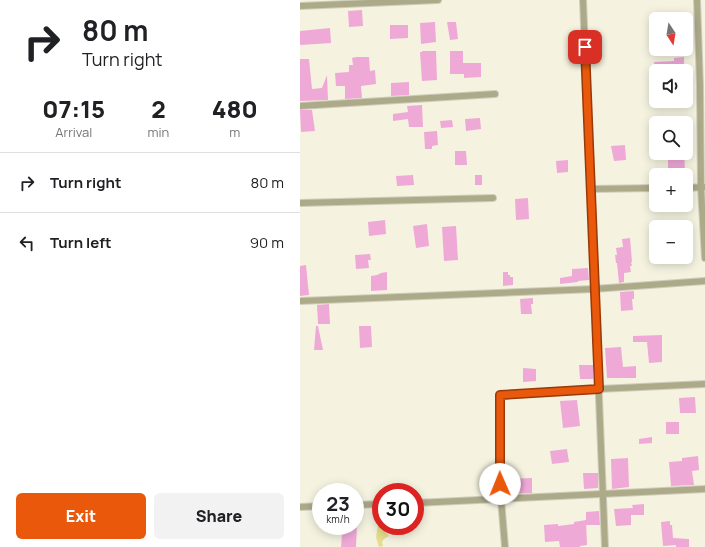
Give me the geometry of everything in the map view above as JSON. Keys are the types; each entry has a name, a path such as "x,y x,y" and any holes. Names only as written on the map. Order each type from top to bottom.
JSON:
{"street":[{"path":"300,6 438,0"},
{"path":"583,0 605,547"},
{"path":"697,0 703,85 705,258"},
{"path":"300,106 495,94"},
{"path":"693,188 703,187"},
{"path":"590,189 649,188"},
{"path":"300,203 493,198"},
{"path":"300,301 594,289 705,281"},
{"path":"505,547 501,499 500,395 705,384"},
{"path":"424,503 705,489"},
{"path":"300,507 312,506"}],"shaded area":[{"path":"376,535 389,536 382,542 383,546 379,547"}],"building":[{"path":"362,10 363,26 349,27 348,11"},
{"path":"435,22 436,42 421,44 420,23"},
{"path":"447,22 456,22 458,39 450,40"},
{"path":"390,25 408,25 408,38 390,39"},
{"path":"330,28 331,43 300,45 300,31"},
{"path":"436,51 437,80 422,81 420,52"},
{"path":"450,51 463,51 463,63 481,63 481,77 464,78 464,74 450,74"},
{"path":"369,57 370,71 375,70 376,84 361,86 362,98 345,99 345,86 336,86 335,73 349,72 349,65 353,65 352,58"},
{"path":"684,57 684,64 654,64 654,62 674,61 674,58"},
{"path":"300,59 309,59 312,89 322,88 327,75 328,100 300,101"},
{"path":"409,82 409,95 391,96 391,83"},
{"path":"422,105 423,127 409,127 408,119 393,121 393,114 408,112 407,106"},
{"path":"300,110 312,110 315,131 301,132"},
{"path":"480,118 481,129 466,131 465,119"},
{"path":"452,120 453,127 441,128 440,121"},
{"path":"437,131 438,145 432,146 432,149 425,149 424,132"},
{"path":"625,145 626,160 614,161 611,146"},
{"path":"455,151 466,151 467,165 455,165"},
{"path":"568,160 568,172 557,173 556,161"},
{"path":"668,160 684,160 685,168 668,168"},
{"path":"413,175 414,185 397,186 396,176"},
{"path":"475,175 482,175 482,185 475,185"},
{"path":"528,198 529,219 516,220 515,199"},
{"path":"385,220 386,234 369,236 368,222"},
{"path":"427,224 429,246 416,248 413,226"},
{"path":"456,226 458,260 444,261 442,227"},
{"path":"630,238 632,262 632,266 630,266 631,272 624,273 624,282 619,283 615,255 617,255 616,248 623,247 622,239"},
{"path":"370,254 371,260 368,260 369,268 356,269 355,255"},
{"path":"306,265 309,295 300,296 300,266"},
{"path":"588,268 589,280 560,284 560,278 572,276 572,269"},
{"path":"387,272 387,290 371,291 371,276"},
{"path":"503,272 508,272 510,277 513,277 513,285 503,286"},
{"path":"634,291 634,299 632,299 633,310 621,311 620,292"},
{"path":"533,298 533,304 531,304 532,314 521,314 520,299"},
{"path":"329,304 330,324 318,324 317,305"},
{"path":"316,326 318,326 323,350 314,350"},
{"path":"359,326 371,326 372,347 360,348"},
{"path":"662,335 662,362 649,363 647,342 633,342 633,336"},
{"path":"621,347 623,367 636,366 636,378 607,378 605,348"},
{"path":"579,365 593,365 593,379 580,379"},
{"path":"523,368 536,369 536,381 523,382"},
{"path":"695,397 696,413 680,413 679,398"},
{"path":"577,400 580,426 563,428 560,401"},
{"path":"666,422 679,422 679,434 666,434"},
{"path":"652,437 652,443 639,444 639,439"},
{"path":"567,449 569,462 552,464 550,451"},
{"path":"698,456 699,470 692,471 694,485 671,486 669,462 682,461 682,458"},
{"path":"628,458 629,487 612,489 611,459"},
{"path":"583,473 598,473 598,488 584,489"},
{"path":"532,478 532,493 507,494 507,479"},
{"path":"644,504 644,515 631,515 631,525 616,526 614,509 633,508 632,505"},
{"path":"599,511 600,525 586,525 586,512"},
{"path":"586,520 587,545 580,547 560,547 559,541 545,542 544,525 558,524 558,526 574,524 574,522"},
{"path":"670,521 670,525 672,525 673,538 689,539 689,547 676,547 676,545 663,546 661,522"},
{"path":"342,535 357,535 356,547 341,547"}],"route":[{"path":"500,484 500,395 599,389 585,47"}]}
